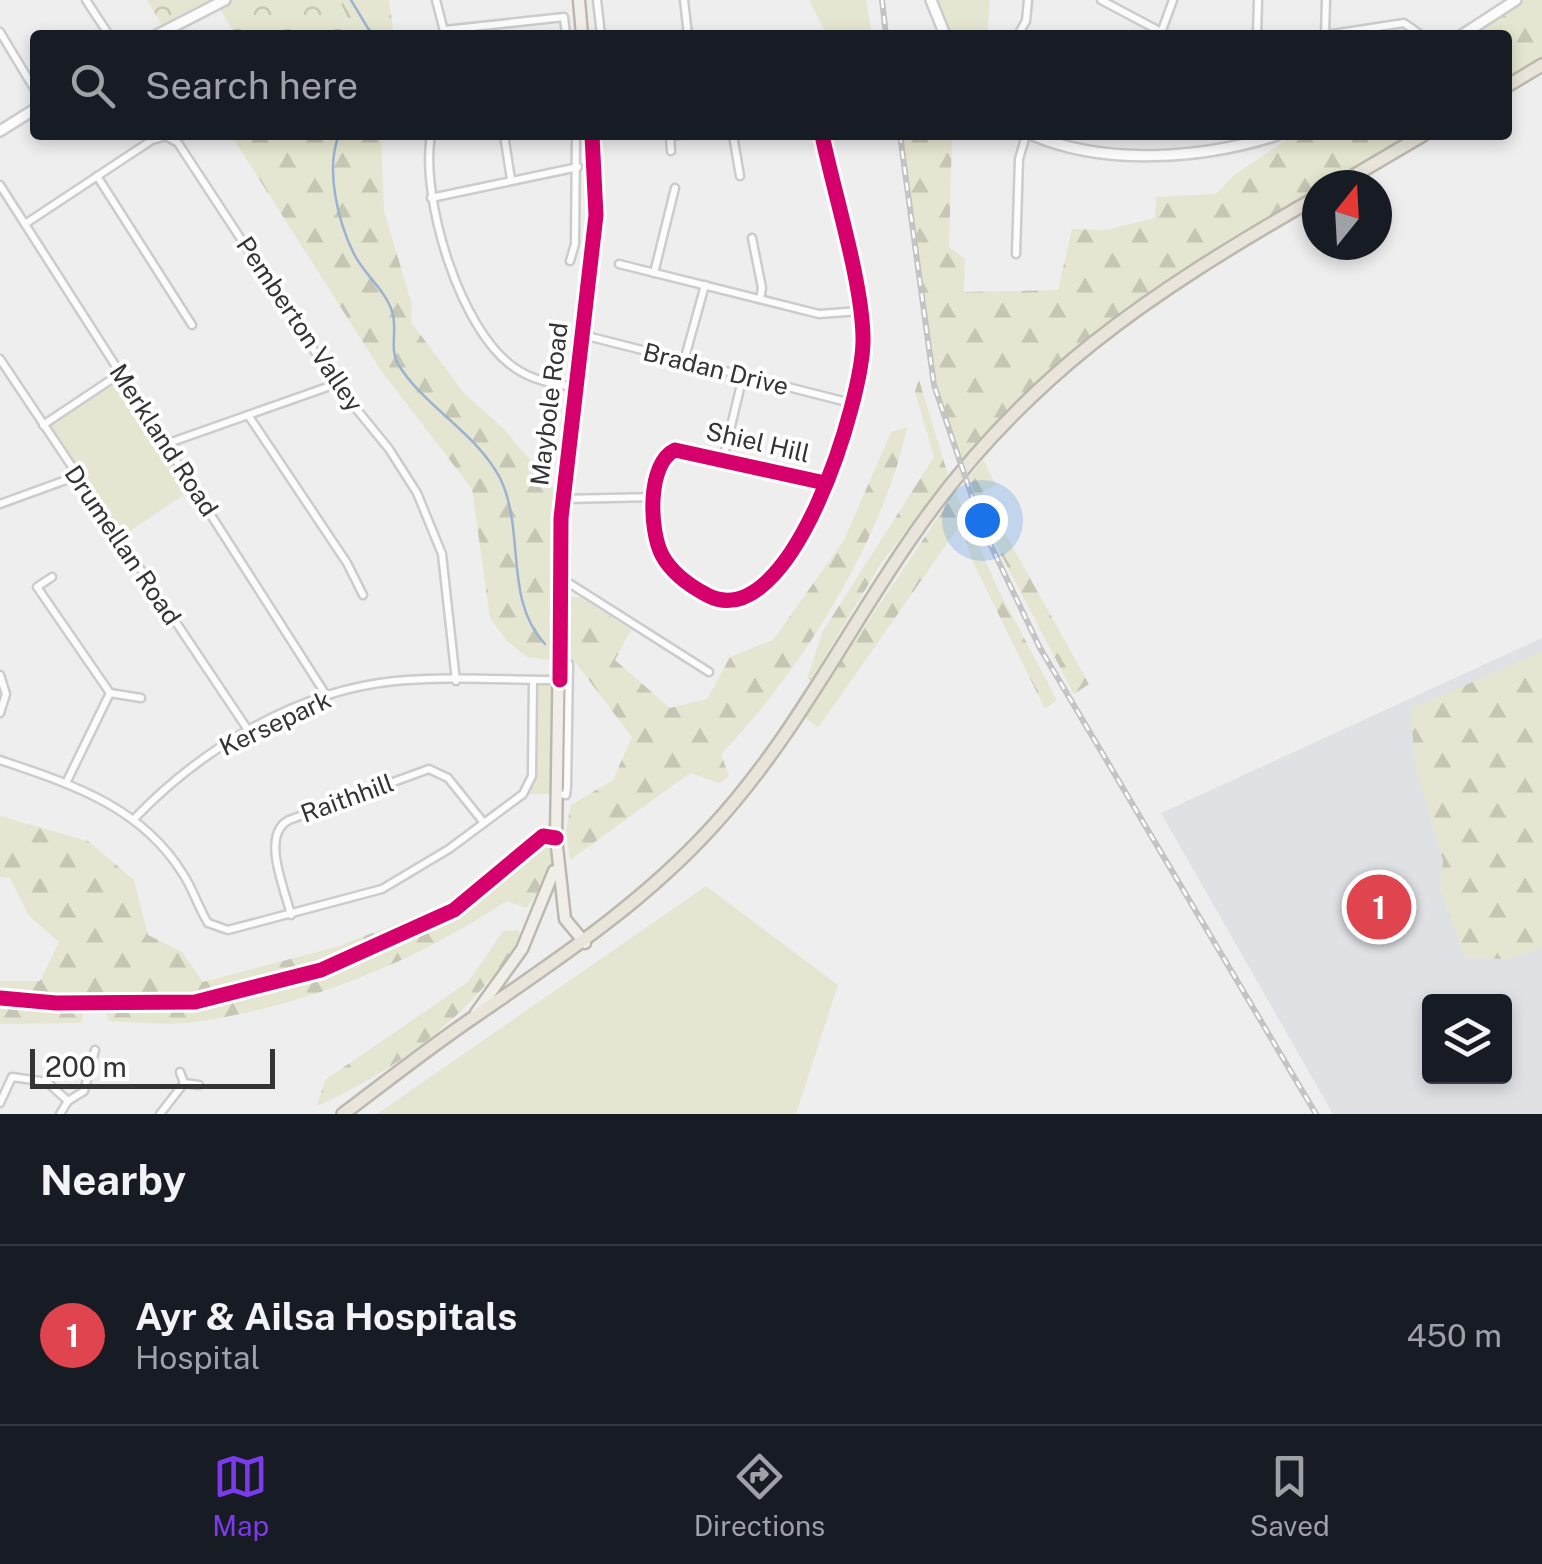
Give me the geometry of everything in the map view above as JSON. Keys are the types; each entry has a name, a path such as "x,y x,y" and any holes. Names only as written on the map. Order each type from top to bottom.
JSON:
{"highway":[{"path":"1512,83 1542,65"},
{"path":"1364,170 1414,140"},
{"path":"343,1114 473,1018 585,943 654,885 742,794 796,721 909,541 1011,414 1052,374 1139,304 1302,206"}],"main road":[{"path":"579,0 582,30"},
{"name":"Maybole Road","path":"585,943 565,920 557,863 557,794 562,499 596,215 592,140"},
{"name":"Maybole Road","path":"473,1018 522,949 557,863"}],"street":[{"path":"86,0 105,30"},
{"path":"436,0 444,30"},
{"path":"597,0 600,30"},
{"path":"684,0 687,30"},
{"path":"932,0 943,30"},
{"path":"1021,30 1028,0"},
{"path":"1101,0 1157,30"},
{"path":"1165,30 1173,0"},
{"path":"1257,30 1258,0"},
{"path":"1326,0 1326,30"},
{"path":"1470,30 1516,0"},
{"path":"166,30 221,2"},
{"path":"462,30 564,18 565,30"},
{"path":"1361,30 1404,24 1413,30"},
{"path":"0,32 30,82"},
{"path":"0,131 30,112"},
{"name":"Pemberton Valley","path":"25,224 154,140"},
{"name":"Pemberton Valley","path":"170,140 178,142 336,384 402,468 429,518 442,554 456,681"},
{"path":"431,140 431,198 452,265 494,346 514,368 533,378 573,387"},
{"path":"505,140 511,179"},
{"path":"570,261 574,254 576,140"},
{"path":"670,140 671,151"},
{"path":"733,140 740,176"},
{"path":"562,499 656,497 657,544 674,572 708,596 740,601 755,594 779,569 826,484 862,356 860,311 823,140"},
{"path":"1016,254 1019,159 1028,140"},
{"path":"1049,140 1090,151 1160,154 1216,149 1255,140"},
{"path":"431,198 578,168"},
{"path":"97,176 192,325"},
{"name":"Merkland Road","path":"0,185 326,696"},
{"path":"654,273 675,188"},
{"path":"752,238 762,288 760,299"},
{"path":"619,264 819,314 860,311"},
{"path":"684,361 704,286"},
{"name":"Bradan Drive","path":"582,335 851,403"},
{"name":"Drumellan Road","path":"0,358 248,730"},
{"path":"43,424 121,373"},
{"path":"723,458 744,376"},
{"path":"166,444 336,384"},
{"path":"248,415 338,549 363,595"},
{"name":"Shiel Hill","path":"656,497 656,470 665,454 691,451 826,484"},
{"path":"0,504 76,476"},
{"path":"52,577 35,589 110,693 141,698"},
{"path":"560,577 708,672"},
{"path":"557,794 566,795 567,787 569,664 561,663"},
{"path":"0,675 6,694 0,713"},
{"path":"0,760 67,782 134,819 184,874 208,923 228,930 382,890 413,874 522,794 532,776 533,680"},
{"name":"Kersepark","path":"134,819 173,782 248,730 326,696 396,681 560,680"},
{"path":"67,782 110,693"},
{"name":"Raithhill","path":"291,915 274,840 280,824 429,770 448,778 484,824"},
{"path":"60,1114 68,1101 88,1084 95,1050"},
{"path":"0,1102 12,1077 8,1068"},
{"path":"180,1072 184,1083"},
{"path":"12,1077 46,1082 68,1101"},
{"path":"184,1083 199,1085"},
{"path":"160,1114 184,1083"}],"shaded area":[{"path":"1542,638 1542,1114 1333,1114 1161,813"}],"green space":[{"path":"147,0 339,0 354,30 232,30 216,2 165,30"},
{"path":"339,0 389,0 393,30 354,30"},
{"path":"809,0 866,0 871,30 824,30"},
{"path":"937,0 990,0 987,30 948,30"},
{"path":"1516,0 1542,0 1542,65 1512,83 1512,30 1470,30"},
{"path":"234,140 381,140 384,211 412,305 411,322 464,393 504,429 562,499 560,680 550,660 527,657 507,641 490,618 472,489 380,369"},
{"path":"901,140 952,140 949,247 965,259 964,292 1058,290 1072,229 1105,230 1155,218 1156,197 1216,194 1234,175 1286,140 1414,140 1364,170 1302,170 1302,206 1139,304 976,453 958,462 927,349"},
{"path":"121,373 194,488 118,539 43,425"},
{"path":"919,380 948,475 880,565 811,680 807,678 823,631 934,457 915,391"},
{"path":"907,427 880,513 835,602 780,685 721,754 729,776 720,783 690,773 570,860 566,831 571,805 613,780 632,737 569,654 571,597 580,597 631,630 615,660 670,708 707,699 730,657 773,640 844,540 891,432"},
{"path":"983,460 996,485 982,492 1089,684 1074,694 985,524 969,477"},
{"path":"955,492 997,587 1057,700 1045,709 973,562 960,525 818,728 804,717"},
{"path":"1542,652 1542,948 1509,959 1465,958 1440,888 1443,860 1416,768 1410,709"},
{"path":"533,680 560,680 557,794 523,794 532,776"},
{"path":"0,816 88,841 134,880 148,935 182,952 203,982 336,947 440,907 556,820 557,863 527,908 506,901 435,944 396,962 276,1005 184,1023 109,1021 104,1007 85,1007 81,1023 0,1024 0,981 40,981 59,942 29,916 10,878 0,877"},
{"path":"706,886 838,985 796,1114 377,1114"},
{"path":"518,930 520,937 481,990 431,1037 375,1076 317,1106 325,1080 468,982 503,931"}],"waterway":[{"path":"351,0 369,30"},
{"path":"338,140 333,179 343,227 354,254 392,311 395,358 422,393 478,447 500,478 512,520 524,607 545,644"}],"railway":[{"path":"882,0 885,30"},
{"path":"901,140 934,385 983,529 1040,648 1316,1114"}],"cycle path":[{"path":"560,680 561,518 596,215 592,140"},
{"path":"823,140 853,264 863,337 860,367 837,456 817,504 794,548 767,581 738,599 707,595 676,573 662,555 655,530 653,498 659,468 675,450 825,483"},
{"path":"0,998 56,1003 195,1002 321,970 454,910 543,836 556,838"}],"place":[{"name":"Ayr & Ailsa Hospitals","path":"1379,907"}]}
